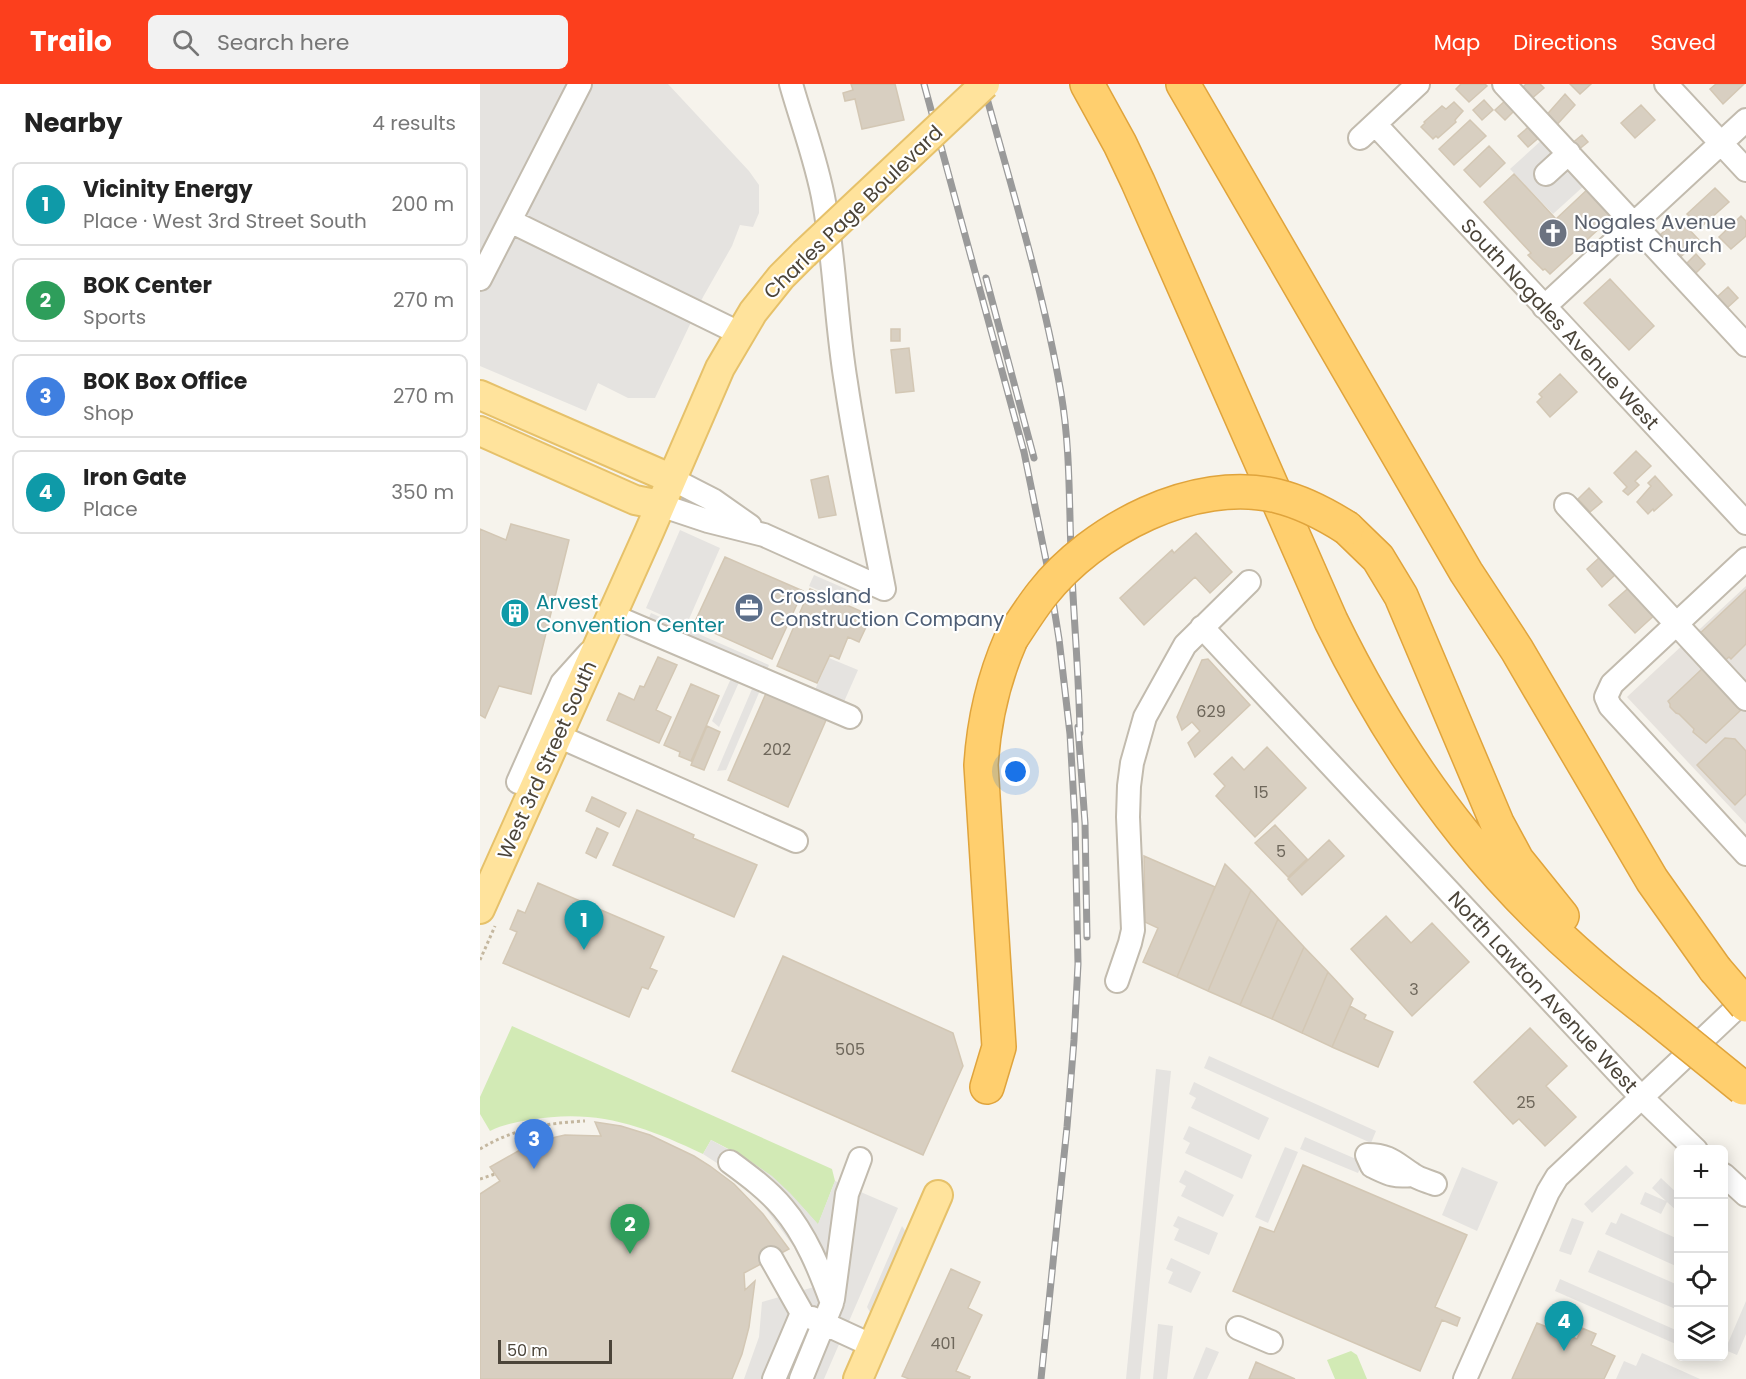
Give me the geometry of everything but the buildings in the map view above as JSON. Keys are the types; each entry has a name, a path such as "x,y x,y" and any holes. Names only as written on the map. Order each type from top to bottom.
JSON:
{"highway":[{"path":"1087,84 1125,153 1331,621 1378,712 1437,802 1506,885 1579,956 1744,1089"},
{"path":"1183,84 1460,561 1517,650 1652,880 1715,969 1746,1005"},
{"path":"987,1087 999,1047 981,765 983,730 998,669 1011,639 1043,592 1090,547 1148,513 1175,503 1224,493 1275,496 1305,506 1347,528 1378,558 1413,620 1497,823 1518,860 1636,1003"}],"main road":[{"name":"Charles Page Boulevard","path":"672,479 720,368 739,333 768,293 804,254 985,84"},
{"path":"480,395 672,479"},
{"path":"480,431 636,500 660,505"},
{"name":"West 3rd Street South","path":"480,909 672,479"},
{"path":"480,868 490,846 520,822"},
{"path":"858,1379 938,1195"}],"street":[{"path":"480,279 580,84"},
{"path":"784,84 799,110"},
{"path":"660,505 764,535 884,589 846,383 824,201 791,84"},
{"path":"1504,84 1746,345"},
{"path":"1666,84 1746,170"},
{"name":"South Nogales Avenue West","path":"1405,88 1367,131 1544,307 1746,523"},
{"path":"1544,307 1746,120"},
{"path":"1546,174 1569,153"},
{"path":"510,221 739,333"},
{"path":"672,479 713,500 764,535"},
{"path":"1566,505 1746,699"},
{"path":"1746,559 1612,684 1606,697 1610,706 1746,854"},
{"path":"1117,981 1133,930 1128,816 1132,763 1146,717 1185,645 1249,582"},
{"path":"611,615 850,717"},
{"name":"North Lawton Avenue West","path":"1202,627 1641,1097 1692,1145"},
{"name":"West 3rd Street South","path":"518,782 562,683 600,641"},
{"path":"558,736 796,841"},
{"path":"1464,1379 1548,1192 1557,1177 1746,999"},
{"path":"801,1379 829,1313 847,1194 860,1160"},
{"path":"730,1162 760,1184 783,1208 803,1237 822,1276 829,1313"},
{"path":"1412,1175 1435,1184"},
{"path":"1728,1178 1746,1195"},
{"path":"771,1258 802,1313"},
{"path":"802,1313 829,1313 873,1346"},
{"path":"774,1379 802,1313"},
{"path":"1238,1328 1271,1342"}],"path":[{"path":"480,1149 517,1130 545,1124 585,1121"},
{"path":"480,1179 495,1174"}],"shaded area":[{"path":"480,84 668,84 749,171 759,185 759,213 753,227 740,225 732,246 703,297 655,398 628,398 598,383 586,411 480,366"},
{"path":"1544,138 1586,184 1553,214 1510,169"},
{"path":"680,530 720,548 686,626 646,608"},
{"path":"814,575 853,592 848,603 809,586"},
{"path":"1746,586 1746,824 1627,697"},
{"path":"651,613 769,665 764,677 646,624"},
{"path":"829,658 858,670 843,704 814,692"},
{"path":"733,674 740,680 719,727 712,721"},
{"path":"761,688 726,770 717,771 752,689"},
{"path":"1209,1056 1376,1131 1371,1143 1204,1068"},
{"path":"1156,1069 1171,1071 1140,1379 1126,1379"},
{"path":"1194,1082 1269,1118 1259,1140 1191,1108 1196,1098 1189,1094"},
{"path":"1189,1126 1252,1155 1242,1179 1185,1153 1190,1143 1183,1139"},
{"path":"1305,1137 1363,1162 1358,1173 1300,1149"},
{"path":"711,1140 772,1176 818,1224 835,1181 898,1208 824,1379 744,1379 759,1337 762,1302 814,1287 794,1247 763,1205 723,1167 703,1154"},
{"path":"1285,1147 1298,1152 1268,1223 1255,1217"},
{"path":"1626,1165 1634,1173 1592,1213 1584,1204"},
{"path":"1462,1167 1498,1182 1477,1231 1442,1215"},
{"path":"1185,1170 1234,1195 1223,1217 1181,1196 1186,1186 1179,1182"},
{"path":"1661,1178 1674,1190 1674,1208 1667,1202 1661,1214 1640,1204 1645,1192 1666,1201 1652,1188"},
{"path":"1621,1213 1674,1237 1674,1265 1605,1234 1611,1222 1616,1224"},
{"path":"1178,1216 1218,1233 1209,1255 1174,1240 1179,1229 1173,1226"},
{"path":"1572,1218 1584,1222 1571,1255 1559,1251"},
{"path":"902,1226 910,1238 874,1319 867,1307"},
{"path":"1598,1250 1674,1283 1674,1308 1588,1272"},
{"path":"1171,1258 1201,1272 1191,1293 1168,1283 1173,1272 1166,1269"},
{"path":"1560,1279 1674,1329 1674,1343 1555,1291"},
{"path":"1746,1301 1746,1334 1737,1355 1728,1351 1728,1343"},
{"path":"1158,1324 1173,1326 1167,1379 1153,1379"},
{"path":"1206,1347 1219,1352 1207,1379 1193,1379"},
{"path":"1642,1353 1700,1379 1616,1379 1624,1361 1636,1366"}],"green space":[{"path":"512,1026 832,1169 835,1181 818,1225 794,1198 769,1176 742,1157 711,1140 703,1154 640,1128 598,1118 577,1116 525,1121 504,1125 490,1131 480,1114 480,1097"},
{"path":"1351,1351 1357,1355 1367,1379 1335,1379 1327,1360"}],"railway":[{"path":"924,84 1024,452 1048,570 1070,734 1075,821 1078,964 1067,1127 1041,1379"},
{"path":"983,84 1036,276 1054,354 1064,413 1069,472 1080,733"},
{"path":"986,278 1034,458"},
{"path":"1078,727 1085,823 1087,937"}],"place":[{"name":"Nogales Avenue Baptist Church","path":"1553,233"},
{"name":"Crossland Construction Company","path":"749,608"},
{"name":"Arvest Convention Center","path":"515,613"},
{"name":"Vicinity Energy","path":"584,950"},
{"name":"BOK Box Office","path":"534,1169"},
{"name":"BOK Center","path":"630,1254"},
{"name":"Iron Gate","path":"1564,1351"}]}
